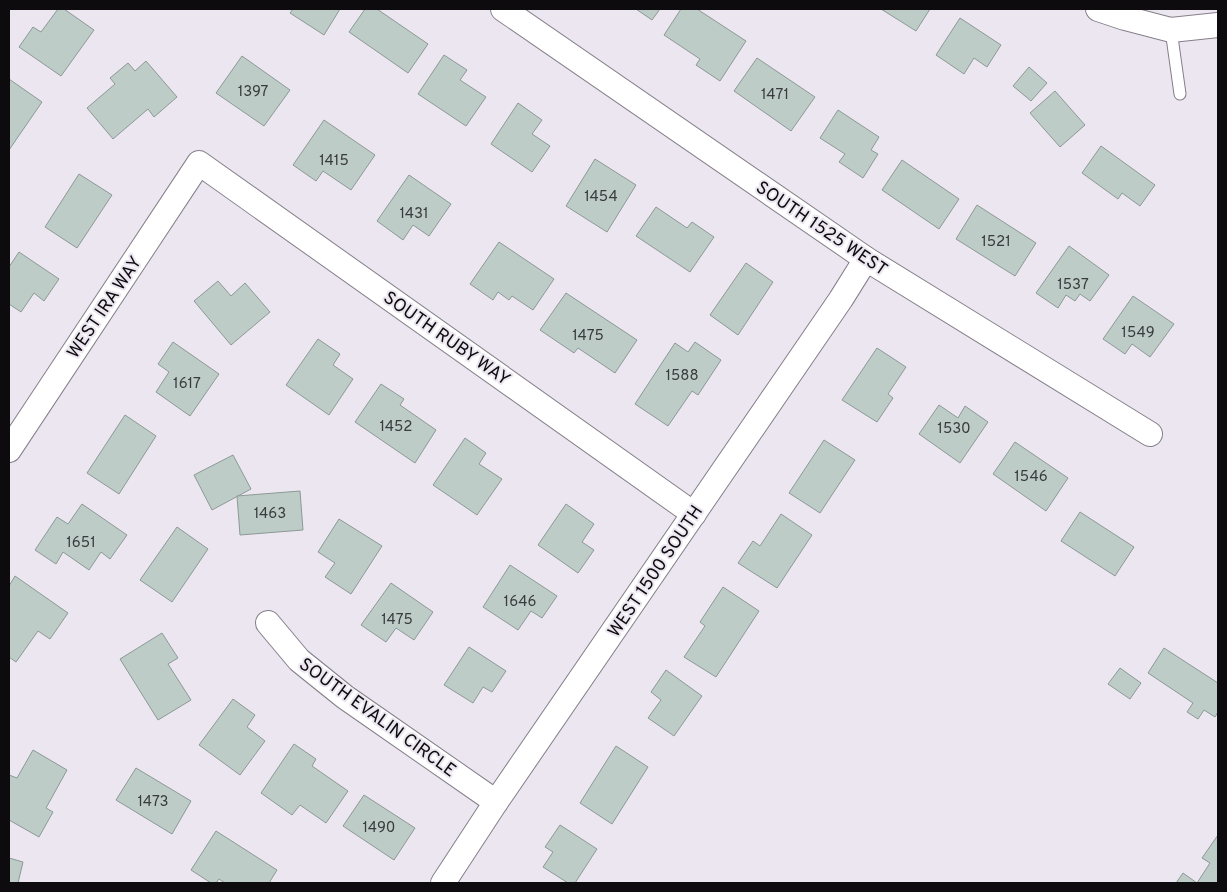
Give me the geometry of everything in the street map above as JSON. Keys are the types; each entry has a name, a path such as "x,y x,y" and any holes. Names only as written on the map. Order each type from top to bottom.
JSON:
{"street":[{"name":"SOUTH 1525 WEST","path":"504,9 866,259 1150,434"},
{"path":"1098,9 1171,30 1218,25"},
{"name":"WEST IRA WAY","path":"9,450 199,163"},
{"name":"SOUTH RUBY WAY","path":"199,163 694,514"},
{"name":"WEST 1500 SOUTH","path":"443,883 496,802 841,299 866,259"},
{"name":"SOUTH EVALIN CIRCLE","path":"268,623 299,660 345,697 496,802"}],"lane":[{"path":"1171,30 1180,94"}],"building":[{"path":"58,9 64,9 94,30 61,76 19,47 33,27 41,32"},
{"path":"293,9 340,9 324,35 290,13"},
{"path":"365,9 377,9 428,44 408,73 349,32"},
{"path":"636,9 660,9 652,20"},
{"path":"681,9 697,9 746,41 720,81 696,65 700,59 664,35"},
{"path":"881,9 930,9 916,31"},
{"path":"960,18 1001,45 987,67 974,58 964,74 936,55"},
{"path":"444,55 467,70 460,80 486,97 466,126 418,94"},
{"path":"242,56 290,90 264,126 216,93"},
{"path":"757,58 815,97 791,131 734,91"},
{"path":"146,61 177,97 154,117 148,109 113,139 87,108 115,84 110,78 128,63 135,71"},
{"path":"1029,67 1047,83 1031,101 1013,86"},
{"path":"9,79 42,102 9,150"},
{"path":"1055,91 1085,125 1060,147 1030,113"},
{"path":"518,103 542,120 532,134 550,146 532,172 491,144"},
{"path":"838,110 879,137 871,150 878,154 863,178 839,162 845,154 820,138"},
{"path":"324,120 375,155 351,190 323,171 316,181 293,165"},
{"path":"1101,146 1155,185 1140,206 1122,193 1118,199 1082,173"},
{"path":"595,159 636,185 607,232 566,206"},
{"path":"902,160 959,199 939,229 882,190"},
{"path":"79,174 112,195 77,248 45,227"},
{"path":"409,175 451,204 429,236 413,225 403,240 377,221"},
{"path":"977,205 1036,243 1015,276 956,239"},
{"path":"656,207 687,228 692,222 714,237 690,272 636,236"},
{"path":"499,242 554,279 533,310 512,296 509,300 498,292 493,300 470,284"},
{"path":"1069,246 1109,275 1090,301 1080,294 1075,301 1066,295 1058,308 1036,293"},
{"path":"19,252 59,279 44,301 34,293 21,312 9,304 9,267"},
{"path":"746,263 773,282 738,335 710,315"},
{"path":"218,281 231,296 245,283 270,312 231,345 194,301"},
{"path":"566,293 637,340 615,373 578,348 574,353 540,330"},
{"path":"1133,296 1174,324 1150,357 1132,344 1125,354 1103,339"},
{"path":"318,339 340,354 333,365 353,379 329,415 286,385"},
{"path":"173,342 219,374 190,416 156,392 169,372 158,364"},
{"path":"695,342 721,360 698,395 692,391 668,426 635,404 675,343 688,352"},
{"path":"877,348 906,367 888,394 893,398 877,422 842,400"},
{"path":"381,384 404,399 400,405 436,430 415,463 355,422"},
{"path":"939,405 958,418 965,406 988,422 960,463 919,434"},
{"path":"125,415 156,436 119,494 87,473"},
{"path":"465,438 486,453 479,464 502,479 477,515 433,485"},
{"path":"824,440 855,460 820,513 789,493"},
{"path":"1015,442 1068,478 1046,511 993,474"},
{"path":"233,455 251,489 212,510 194,475"},
{"path":"300,491 303,530 240,535 237,496"},
{"path":"82,504 127,535 110,559 101,552 89,570 63,552 56,564 35,550 57,517 68,524"},
{"path":"566,504 594,524 582,542 594,550 578,573 538,545"},
{"path":"1080,512 1134,547 1115,576 1061,541"},
{"path":"781,514 812,535 777,588 738,563 753,541 760,546"},
{"path":"339,519 382,546 351,594 325,577 335,563 318,552"},
{"path":"177,527 208,549 172,602 140,580"},
{"path":"510,565 557,596 542,618 531,611 518,630 483,607"},
{"path":"15,576 68,613 50,639 38,631 16,662 9,657 9,586"},
{"path":"391,583 433,612 414,640 396,628 386,642 361,625"},
{"path":"723,587 759,611 716,677 684,657 705,626 700,622"},
{"path":"162,633 178,658 168,664 191,700 158,720 120,659"},
{"path":"469,647 506,671 492,692 483,687 473,703 444,685"},
{"path":"1164,648 1218,683 1218,712 1215,717 1204,710 1198,719 1187,712 1193,703 1148,673"},
{"path":"1120,668 1141,683 1130,699 1108,684"},
{"path":"666,670 702,696 674,736 648,718 661,700 651,692"},
{"path":"233,699 255,715 247,727 265,741 240,775 199,745"},
{"path":"294,744 316,759 312,766 348,791 326,823 300,805 292,815 261,793"},
{"path":"616,746 648,767 612,824 580,803"},
{"path":"33,750 67,770 46,808 53,812 39,837 9,820 9,775 17,778"},
{"path":"136,768 191,801 172,834 116,800"},
{"path":"364,795 415,828 394,860 343,826"},
{"path":"560,825 597,849 575,883 568,883 543,867 553,852 545,847"},
{"path":"216,831 277,870 269,883 225,883 219,879 216,883 211,883 191,870"},
{"path":"1218,835 1218,883 1197,883 1210,863 1202,858"},
{"path":"9,858 23,862 18,883 9,883"},
{"path":"1183,873 1197,883 1176,883"}]}
